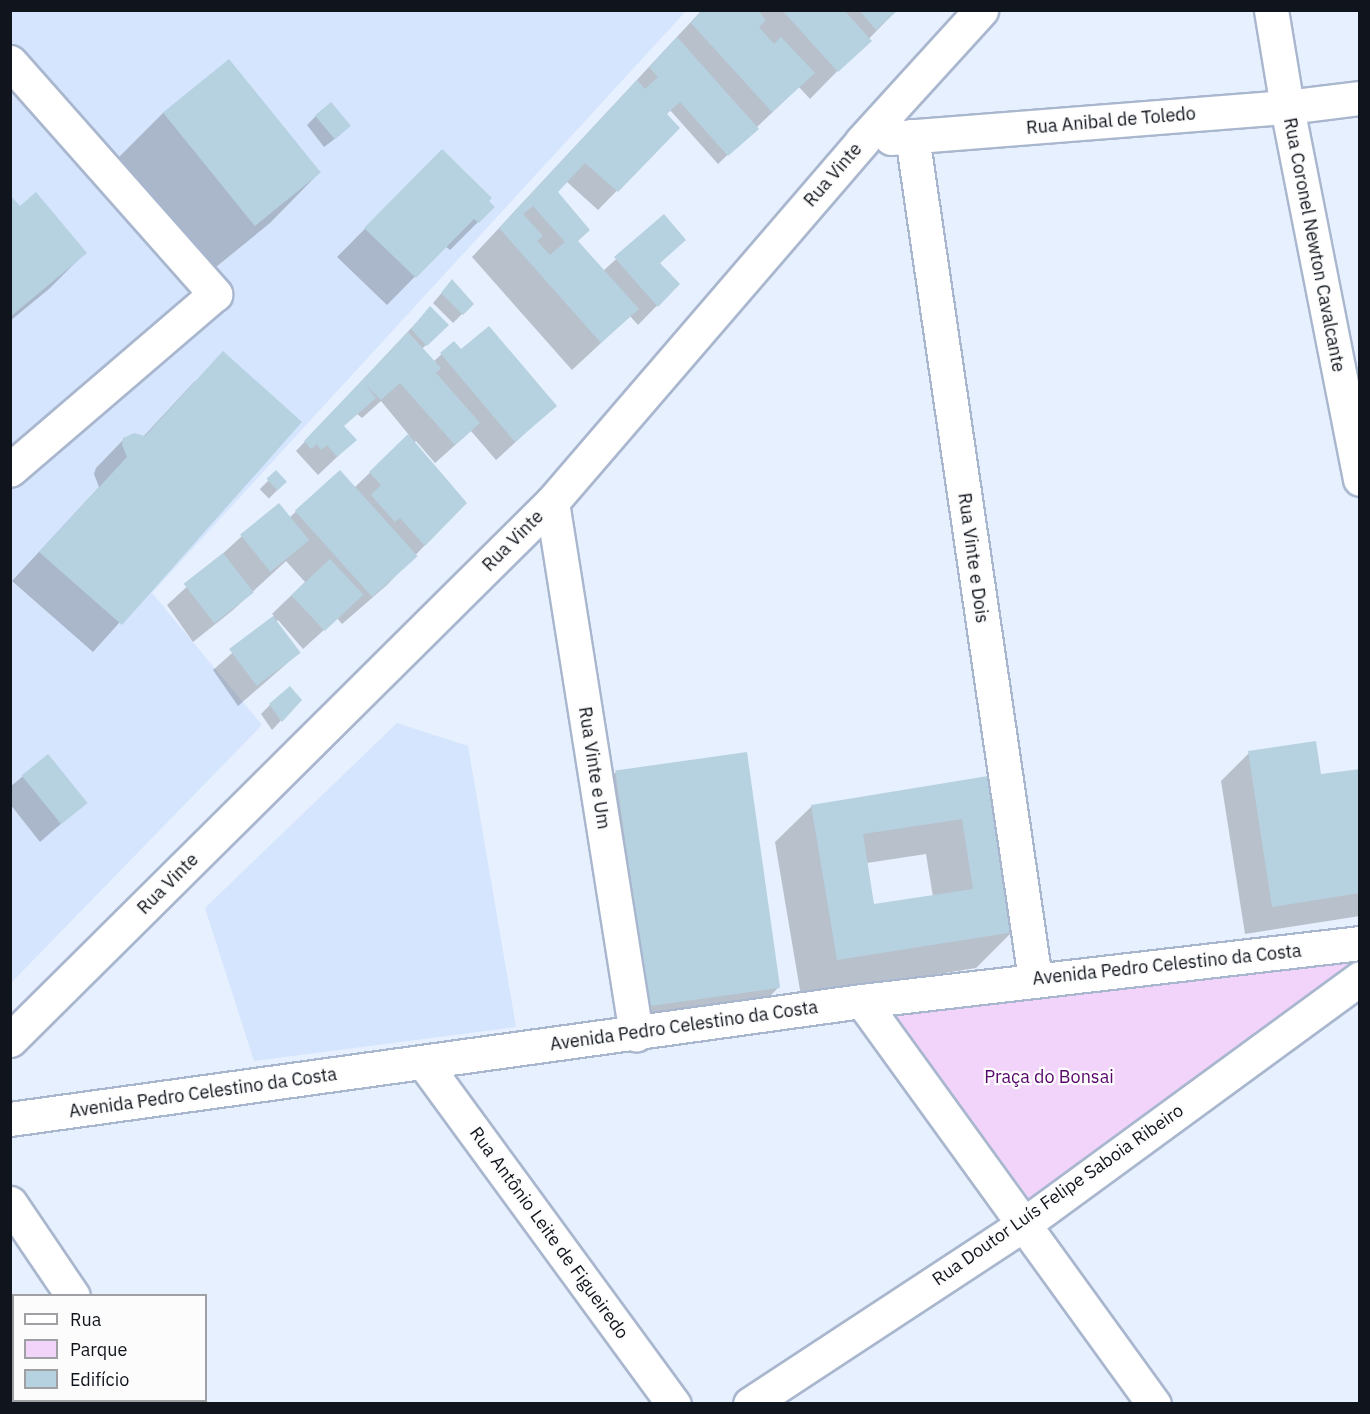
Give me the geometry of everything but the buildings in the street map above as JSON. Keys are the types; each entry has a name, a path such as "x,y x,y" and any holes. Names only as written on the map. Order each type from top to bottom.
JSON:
{"street":[{"name":"Rua Vinte","path":"10,1040 552,502 862,141 981,10"},
{"name":"Rua Coronel Newton Cavalcante","path":"1271,10 1287,107 1359,478"},
{"path":"10,62 214,294 10,470"},
{"name":"Rua Anibal de Toledo","path":"862,141 1287,107 1359,98"},
{"name":"Rua Vinte e Dois","path":"912,136 1035,979"},
{"name":"Rua Vinte e Um","path":"552,502 636,1034"},
{"name":"Avenida Pedro Celestino da Costa","path":"10,1119 862,1001 1359,943"},
{"name":"Rua Doutor Luís Felipe Saboia Ribeiro","path":"750,1404 1023,1225 1359,978"},
{"path":"862,1001 1154,1404"},
{"name":"Rua Antônio Leite de Figueiredo","path":"424,1063 674,1404"},
{"path":"10,1203 72,1294"}],"shaded area":[{"path":"11,11 686,11 152,593 262,725 11,983"},
{"path":"397,723 468,746 516,1027 254,1061 205,908"}],"green space":[{"name":"Praça do Bonsai","path":"1359,947 1359,965 1029,1198 890,1010"}]}
